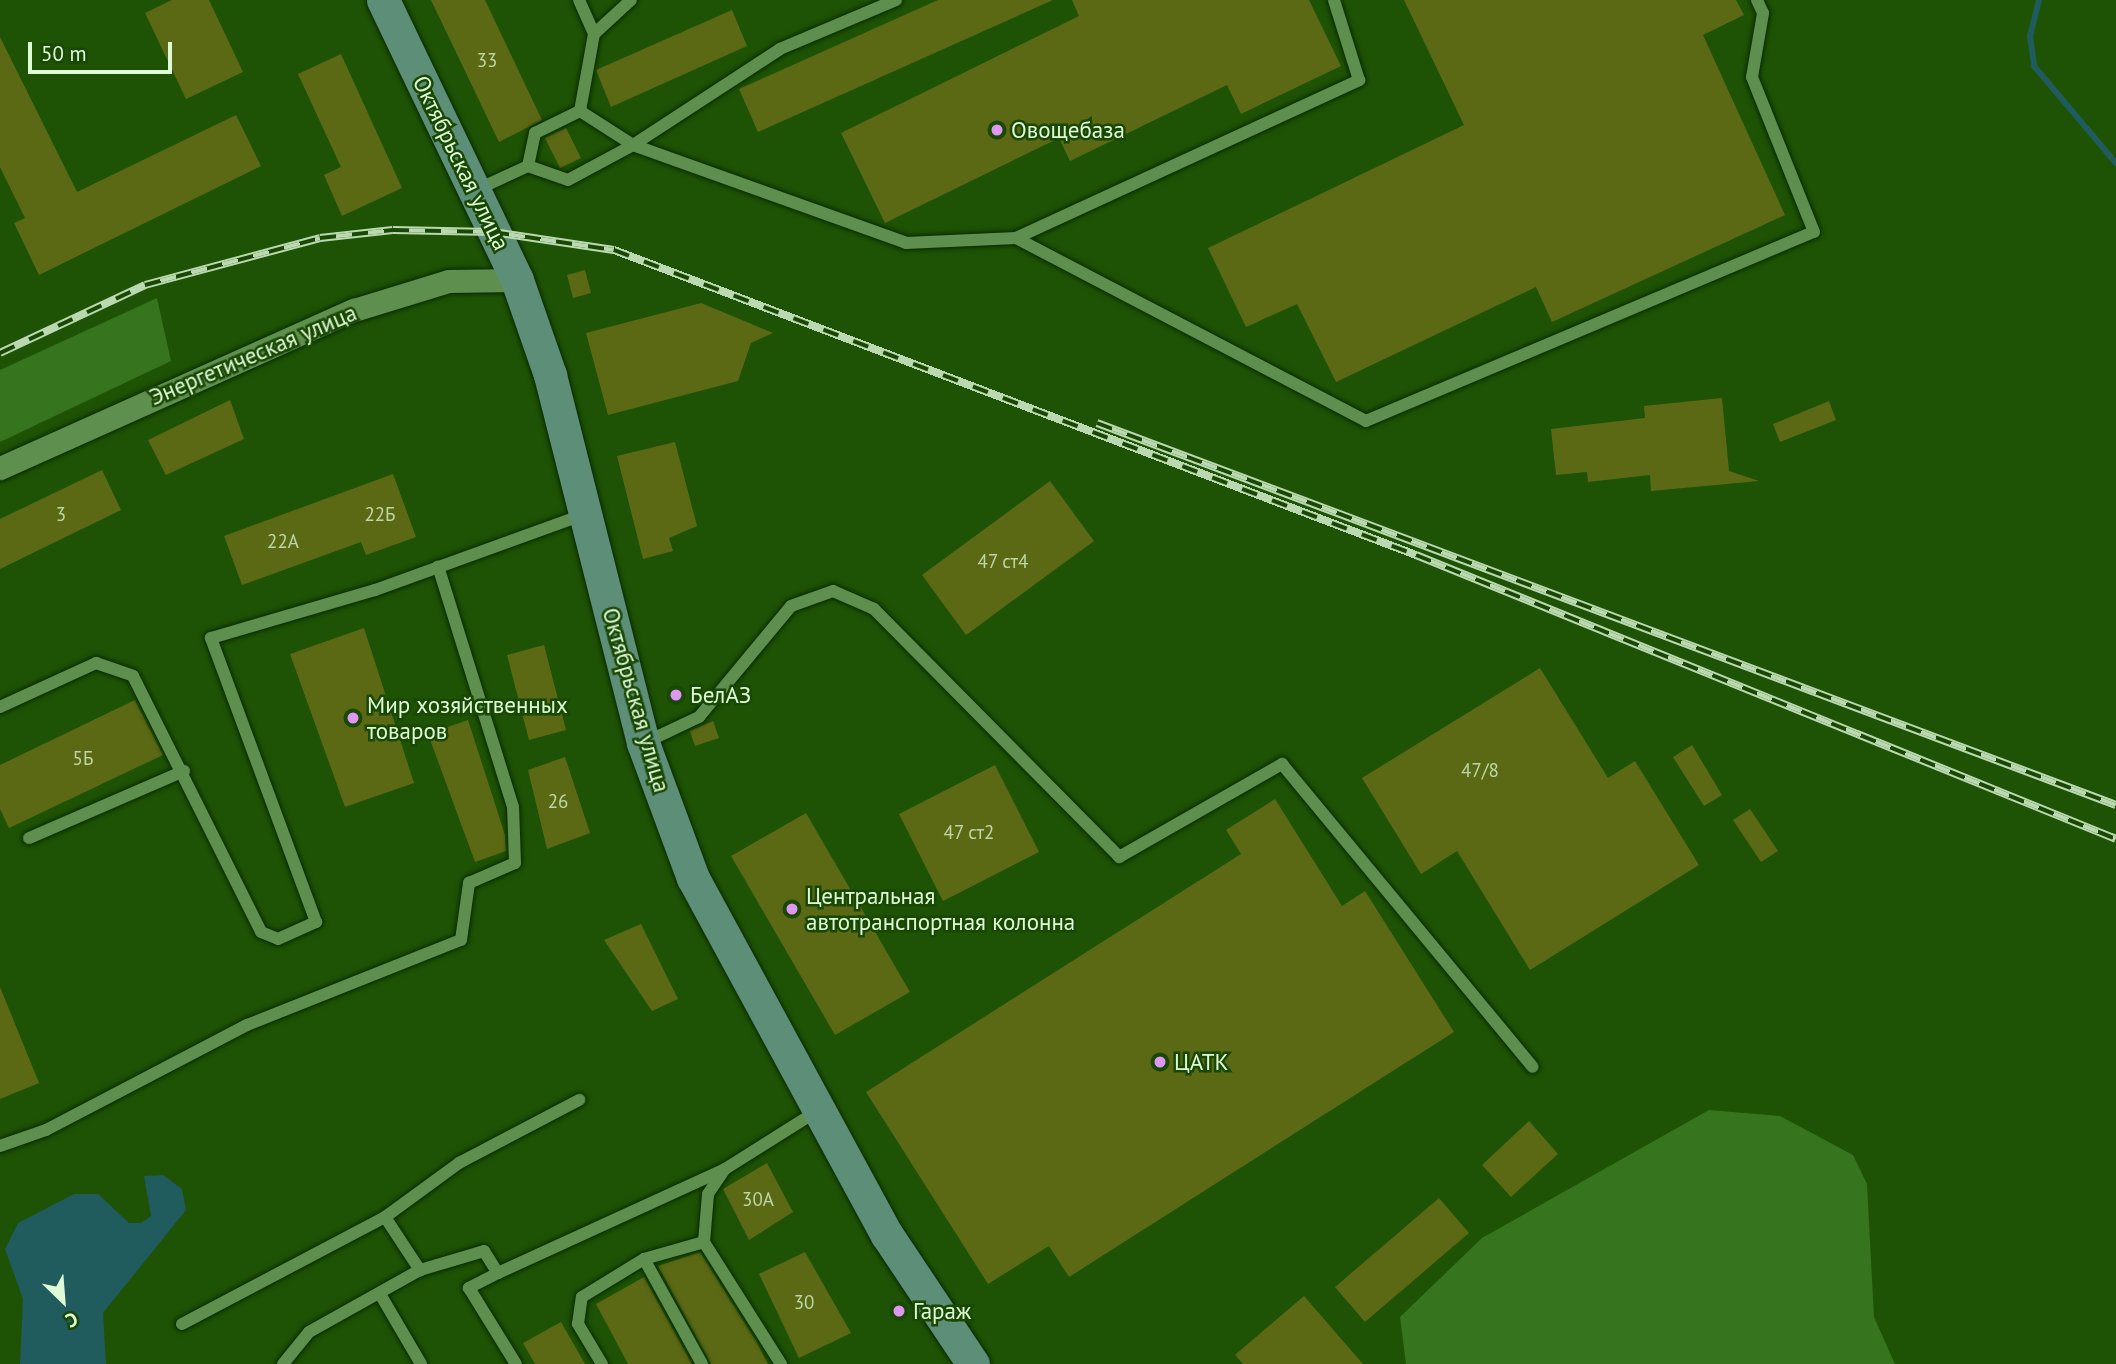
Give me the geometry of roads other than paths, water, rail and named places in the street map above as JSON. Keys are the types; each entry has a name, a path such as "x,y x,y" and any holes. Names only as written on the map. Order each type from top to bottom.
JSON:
{"street":[{"name":"Октябрьская улица","path":"383,0 472,192 517,280 585,514 643,743 694,878 817,1111 920,1292 972,1364"},
{"name":"Энергетическая улица","path":"0,468 354,310 448,281 517,280"}],"lane":[{"path":"579,0 594,34 580,111"},
{"path":"594,34 631,0"},
{"path":"472,192 528,166 568,180 633,145 780,49 896,0"},
{"path":"580,111 633,145 906,243 1016,238 1359,80 1334,0"},
{"path":"1016,238 1366,421 1814,232 1752,77 1763,13 1757,0"},
{"path":"528,166 535,133 580,111"},
{"path":"0,707 96,663 132,676 184,771 261,932 278,939 316,922 211,638 438,566 585,514"},
{"path":"0,1146 46,1130 247,1025 461,940 469,883 515,863 513,807 438,566"},
{"path":"643,743 699,717 791,606 833,591 874,609 1119,857 1282,764 1534,1067"},
{"path":"29,838 184,771"},
{"path":"182,1324 385,1217 459,1163 579,1100"},
{"path":"516,1364 469,1288 724,1168 817,1111"},
{"path":"724,1168 708,1194 704,1242 781,1364"},
{"path":"385,1217 420,1270"},
{"path":"602,1364 578,1324 582,1297 644,1259 704,1242"},
{"path":"283,1364 309,1332 420,1270 484,1251 498,1273"},
{"path":"644,1259 702,1364"},
{"path":"380,1294 421,1364"}],"water":[{"path":"163,1175 182,1189 186,1210 103,1313 106,1364 20,1364 23,1299 5,1249 18,1223 74,1194 98,1194 129,1223 141,1223 151,1216 144,1176"}],"waterway":[{"path":"2039,0 2030,36 2034,66 2116,163"}],"railway":[{"path":"0,353 145,285 320,238 393,230 493,232 614,250 1416,555 2116,839"},
{"path":"1097,423 2116,805"}],"place":[{"name":"Овощебаза","path":"997,130"},
{"name":"БелАЗ","path":"676,695"},
{"name":"Мир хозяйственных товаров","path":"353,718"},
{"name":"Центральная автотранспортная колонна","path":"792,909"},
{"name":"ЦАТК","path":"1160,1062"},
{"name":"Гараж","path":"899,1311"}]}
